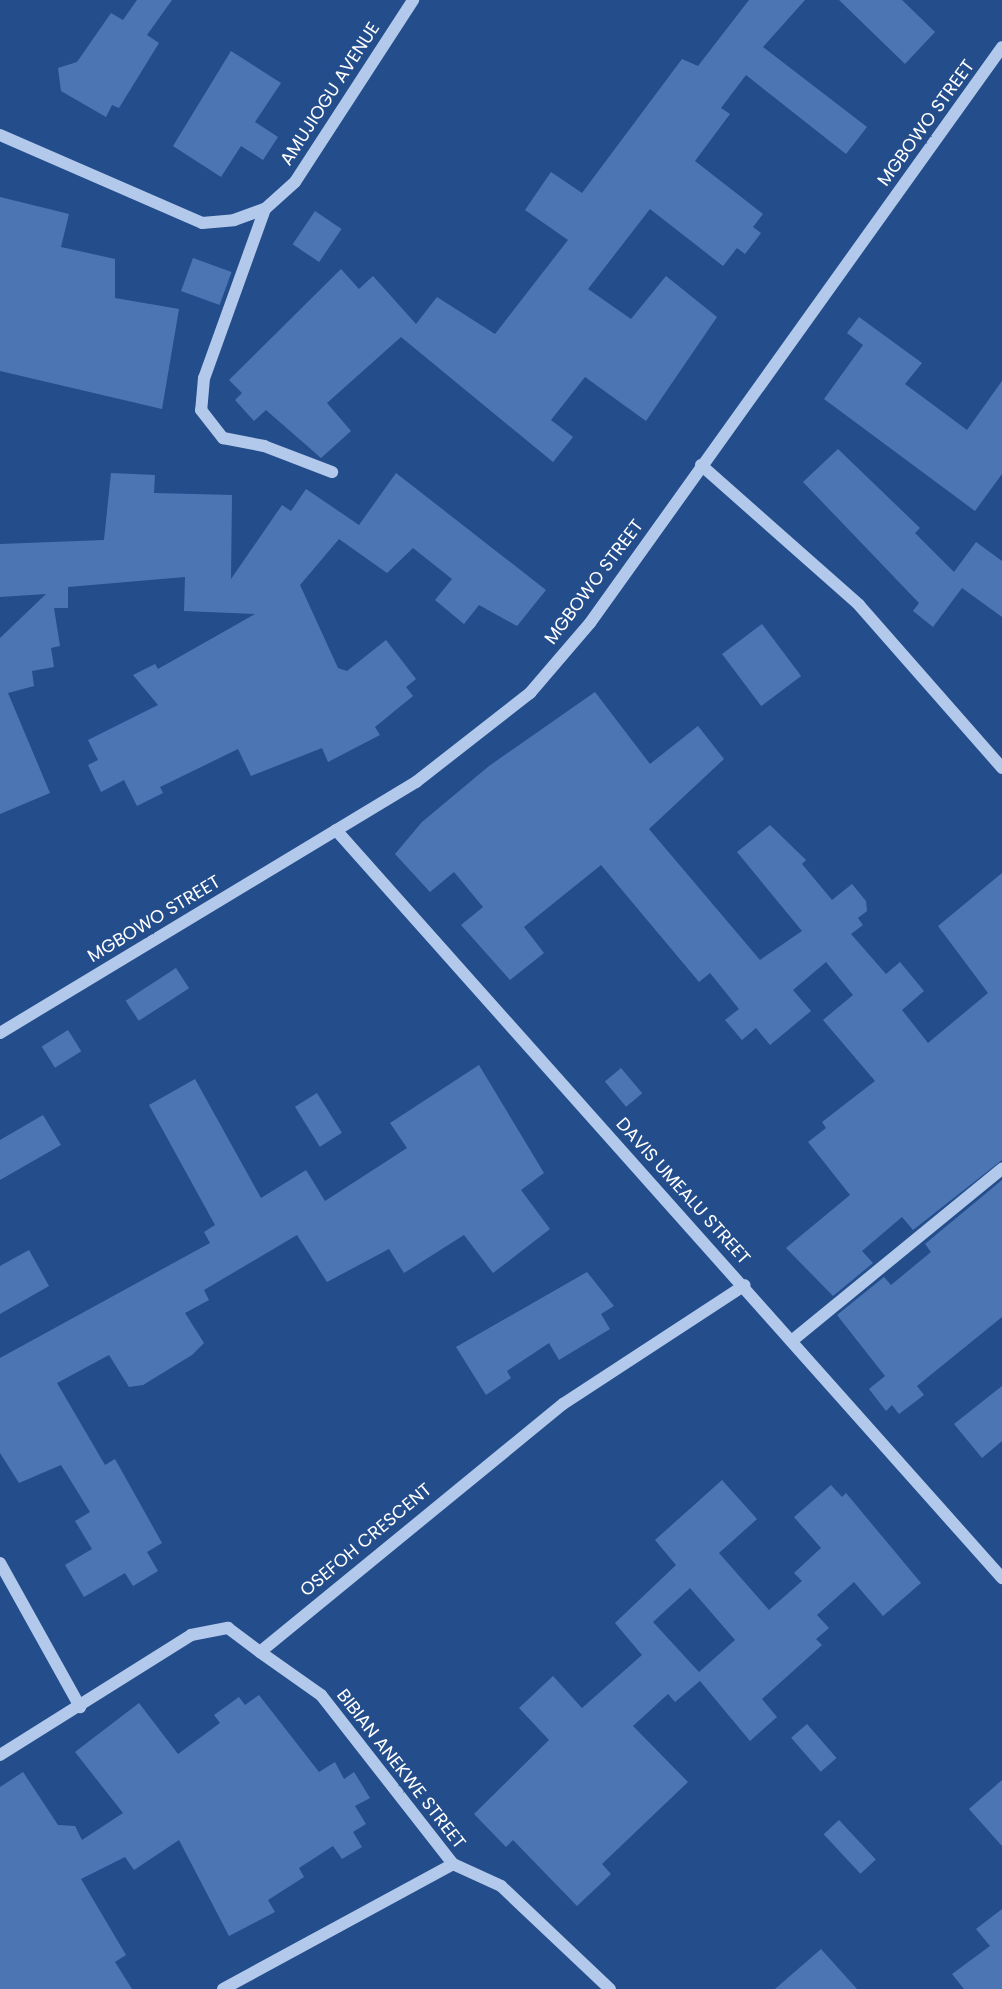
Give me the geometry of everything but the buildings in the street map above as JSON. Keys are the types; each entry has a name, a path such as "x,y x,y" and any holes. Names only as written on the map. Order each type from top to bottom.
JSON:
{"street":[{"name":"AMUJIOGU AVENUE","path":"265,209 295,181 413,0"},
{"name":"MGBOWO STREET","path":"0,1032 416,782 530,692 590,623 701,464 1002,47"},
{"path":"0,135 202,223 265,209"},
{"path":"265,209 204,378 201,410 223,439 264,446 332,472"},
{"path":"701,464 859,605 1002,768"},
{"name":"DAVIS UMEALU STREET","path":"336,830 794,1339 1002,1578"},
{"path":"794,1339 1002,1169"},
{"name":"OSEFOH CRESCENT","path":"260,1652 563,1404 745,1285"},
{"path":"0,1563 80,1707"},
{"path":"0,1755 191,1635 228,1628 260,1652"},
{"name":"BIBIAN ANEKWE STREET","path":"260,1652 321,1695 453,1864 501,1886 610,1989"},
{"path":"223,1989 453,1864"}]}
